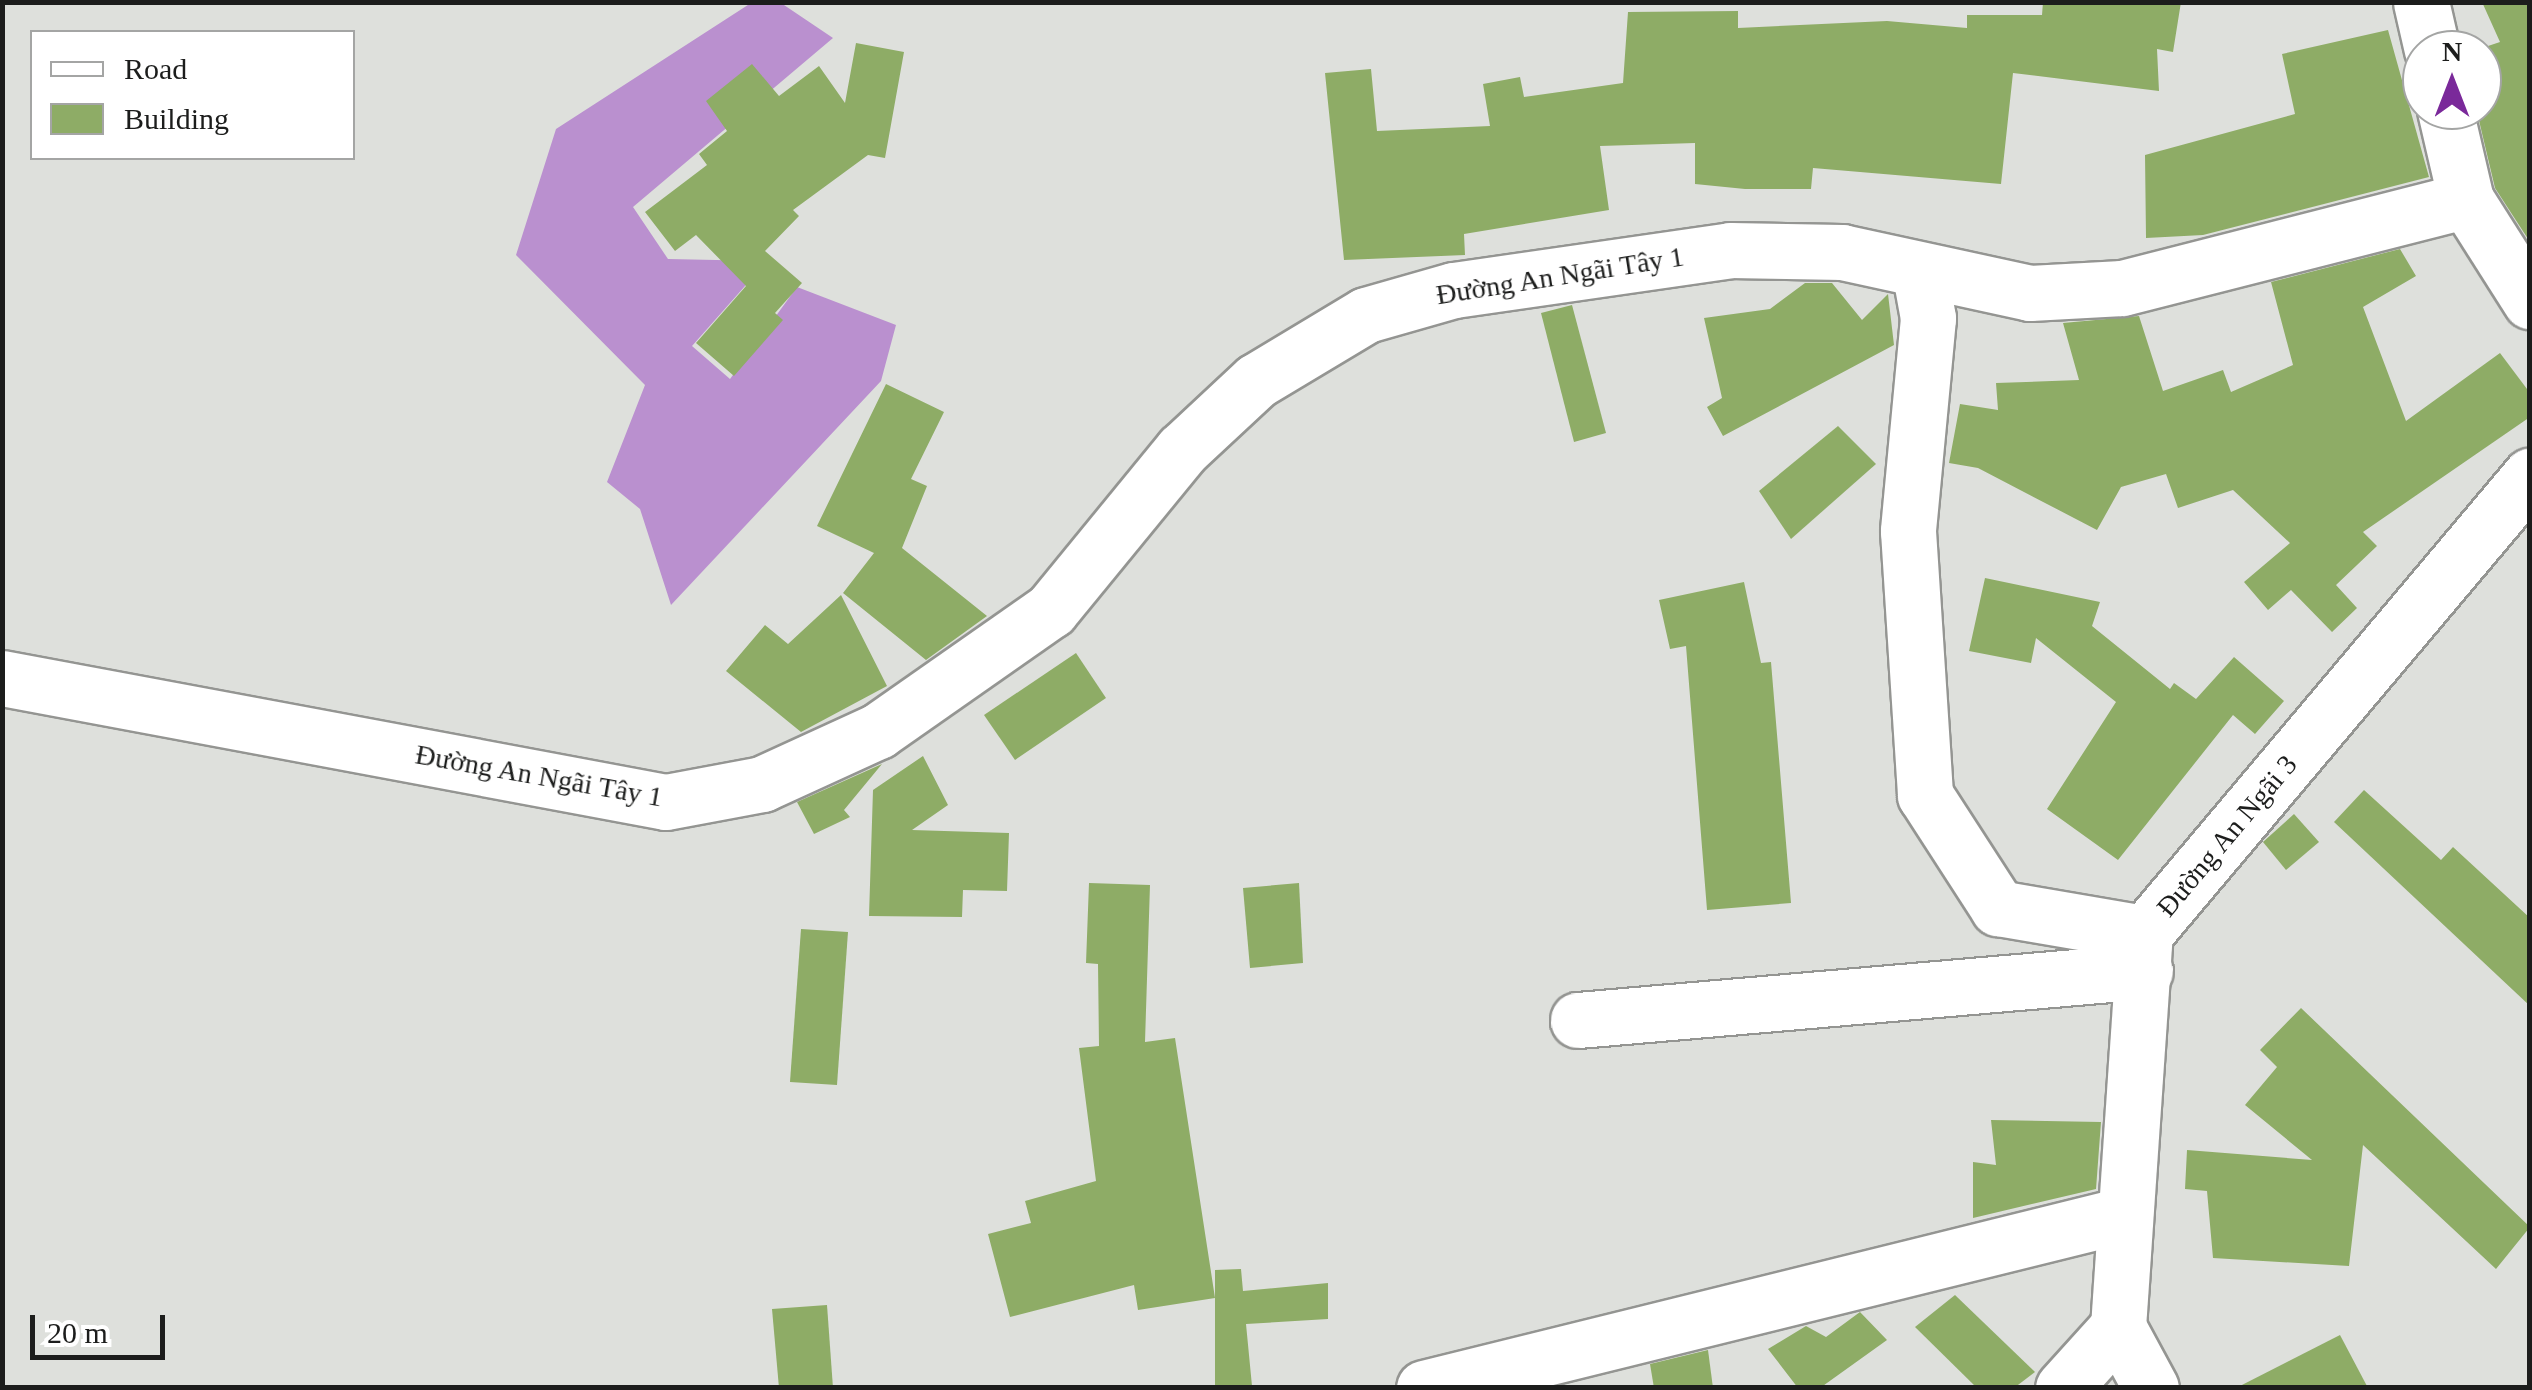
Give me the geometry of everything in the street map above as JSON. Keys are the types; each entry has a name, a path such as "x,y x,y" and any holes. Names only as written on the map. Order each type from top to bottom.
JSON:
{"street":[{"path":"2421,2 2427,30"},
{"path":"2450,130 2466,200 2530,301"},
{"name":"Đường An Ngãi Tây 1","path":"2,678 666,802 762,784 878,730 1051,610 1162,469 1256,381 1366,315 1454,290 1730,250 1842,252 1920,274 2030,293 2122,288 2466,200"},
{"path":"1920,274 1928,318 1908,531 1925,795 1998,908 2145,952"},
{"name":"Đường An Ngãi 3","path":"2145,952 2530,476"},
{"path":"1578,1020 2145,952"},
{"path":"2145,952 2123,1215 2118,1327 2151,1388"},
{"path":"1424,1388 2123,1215"},
{"path":"2063,1388 2118,1327"}],"shaded area":[{"path":"751,3 781,3 833,38 633,207 668,259 767,261 692,346 730,379 797,287 896,325 881,381 671,605 640,509 607,482 645,385 516,255 556,129"}],"building":[{"path":"2043,2 2181,2 2173,52 2157,49 2159,91 2013,73 2001,184 1813,168 1811,189 1745,189 1695,184 1695,143 1600,146 1609,210 1464,234 1465,255 1344,260 1325,73 1371,69 1377,131 1490,126 1483,84 1520,77 1524,97 1623,83 1628,12 1738,11 1738,28 1887,21 1967,28 1967,15 2042,15"},
{"path":"2482,2 2530,2 2530,242 2495,188 2481,130 2502,130 2502,30 2495,30"},
{"path":"2388,30 2402,80 2402,130 2416,130 2429,177 2203,235 2146,238 2145,155 2295,114 2282,54"},
{"path":"856,43 904,52 885,158 868,155 793,210 799,216 765,251 802,283 775,313 783,320 734,376 696,343 746,286 696,235 675,251 645,212 707,165 699,154 727,131 706,101 752,64 779,96 819,66 845,103"},
{"path":"2400,249 2416,276 2363,307 2406,421 2500,353 2530,393 2530,417 2363,532 2377,546 2336,585 2357,608 2332,632 2291,590 2268,610 2244,582 2290,543 2233,490 2178,508 2166,474 2121,487 2097,530 1978,468 1949,463 1960,404 1998,410 1996,383 2079,380 2063,323 2139,316 2163,391 2223,370 2231,392 2293,365 2271,282"},
{"path":"1805,283 1832,283 1862,320 1888,294 1894,345 1723,436 1707,407 1722,398 1704,318 1770,309"},
{"path":"1572,305 1606,433 1574,442 1541,313"},
{"path":"886,384 944,412 911,479 927,486 902,548 987,616 926,660 843,593 874,553 817,526"},
{"path":"1838,426 1876,464 1791,539 1759,491"},
{"path":"1985,578 2100,602 2092,626 2170,689 2174,683 2196,699 2234,657 2284,701 2255,734 2233,715 2118,860 2047,809 2116,702 2036,638 2031,663 1969,651"},
{"path":"1744,582 1761,663 1771,662 1791,903 1707,910 1686,646 1670,649 1659,600"},
{"path":"841,595 887,686 801,732 726,671 765,625 788,644"},
{"path":"1076,653 1106,698 1015,760 984,715"},
{"path":"923,756 948,805 912,830 1009,833 1007,891 963,890 962,917 869,916 873,790"},
{"path":"882,764 844,810 850,817 814,834 797,802"},
{"path":"2364,790 2441,860 2453,847 2530,918 2530,1006 2334,822"},
{"path":"2294,814 2319,842 2286,870 2263,842"},
{"path":"1089,883 1150,885 1145,1042 1175,1038 1215,1298 1138,1310 1134,1285 1010,1317 988,1234 1031,1223 1025,1201 1096,1181 1079,1048 1099,1046 1098,964 1086,963"},
{"path":"1299,883 1303,963 1250,968 1243,888"},
{"path":"801,929 848,932 837,1085 790,1082"},
{"path":"2301,1008 2530,1227 2496,1269 2363,1145 2349,1266 2213,1258 2207,1191 2185,1189 2187,1150 2312,1160 2245,1105 2277,1067 2260,1050"},
{"path":"1991,1120 2101,1122 2096,1189 1973,1218 1973,1162 1996,1165"},
{"path":"1241,1269 1243,1291 1328,1283 1328,1319 1246,1324 1252,1386 1215,1388 1215,1270"},
{"path":"1955,1295 2035,1372 2014,1388 1977,1388 1915,1327"},
{"path":"827,1305 833,1388 779,1388 772,1309"},
{"path":"1860,1312 1887,1340 1820,1388 1798,1388 1768,1349 1806,1326 1826,1337"},
{"path":"2340,1335 2368,1388 2236,1388"},
{"path":"1708,1350 1713,1388 1654,1388 1650,1364"}]}
